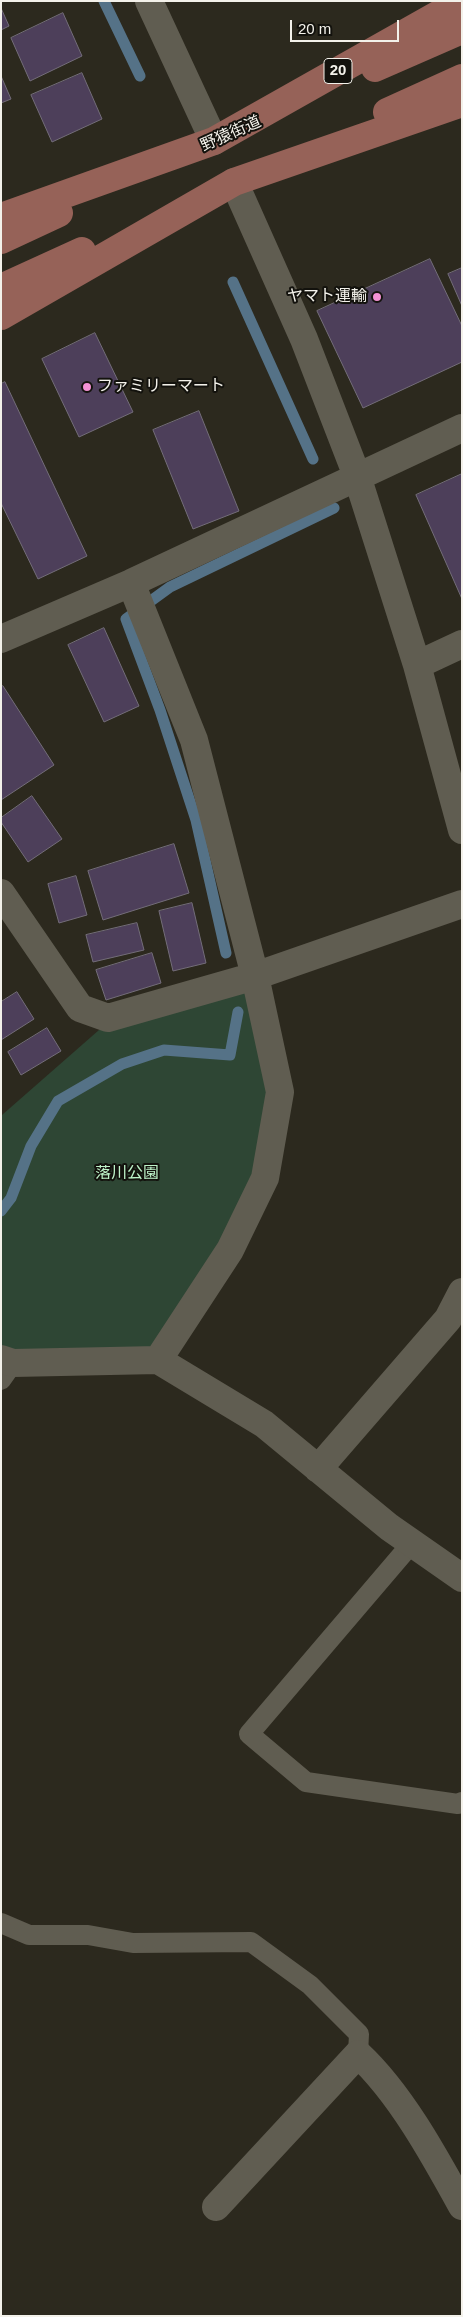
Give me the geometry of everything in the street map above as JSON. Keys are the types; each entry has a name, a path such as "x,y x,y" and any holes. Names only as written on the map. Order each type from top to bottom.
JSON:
{"main road":[{"name":"20","path":"214,141 462,1"},
{"name":"野猿街道","path":"1,240 214,141 462,30"},
{"path":"1,288 462,78"},
{"path":"1,316 234,182 462,103"},
{"path":"1,217 214,141"}],"street":[{"path":"149,1 214,141"},
{"path":"234,182 304,339 357,476 417,665 462,830"},
{"path":"1,639 133,587 357,476 462,428"},
{"path":"133,587 194,740 255,976 280,1092 265,1178 230,1250 158,1360"},
{"path":"417,665 462,644"},
{"path":"1,892 80,1008 108,1018 255,976 462,904"},
{"path":"318,1469 448,1319 462,1292"},
{"path":"5,1367 158,1360 264,1424 388,1527 462,1578"},
{"path":"216,2207 358,2054 378,2073 438,2162 462,2206"}],"lane":[{"path":"412,1543 249,1734 306,1782 458,1804 462,1802"},
{"path":"1,1923 29,1935 88,1935 133,1943 251,1942 310,1985 359,2034 358,2054"}],"green space":[{"name":"落川公園","path":"255,976 280,1092 265,1178 158,1360 1,1359 2,1115 99,1030"}],"building":[{"path":"1,8 9,26 1,30"},
{"path":"63,13 82,56 30,81 11,38"},
{"path":"82,73 102,119 52,142 31,95"},
{"path":"1,76 11,99 1,103"},
{"path":"430,259 462,326 462,362 363,408 317,311"},
{"path":"462,268 462,306 448,274"},
{"path":"95,333 133,412 79,437 42,359"},
{"path":"5,382 87,556 38,579 1,503 1,384"},
{"path":"199,411 239,511 193,529 153,430"},
{"path":"462,474 462,599 416,495"},
{"path":"104,628 139,706 104,722 68,645"},
{"path":"3,686 54,765 1,800 1,687"},
{"path":"32,796 62,839 28,862 1,822 1,818"},
{"path":"174,844 189,893 103,920 88,871"},
{"path":"76,876 87,915 59,923 48,884"},
{"path":"192,903 206,963 173,971 159,911"},
{"path":"137,923 144,950 93,962 86,935"},
{"path":"152,953 161,983 106,1000 96,970"},
{"path":"17,992 34,1019 1,1040 1,1002"},
{"path":"47,1028 61,1051 21,1075 8,1052"}],"waterway":[{"path":"104,1 140,76"},
{"path":"233,282 313,459"},
{"path":"226,953 196,820 160,710 126,619 170,587 334,508"},
{"path":"1,1211 11,1198 31,1146 58,1101 122,1064 164,1050 230,1055 238,1012"}],"place":[{"name":"ヤマト運輸","path":"377,297"},
{"name":"ファミリーマート","path":"87,387"}]}
